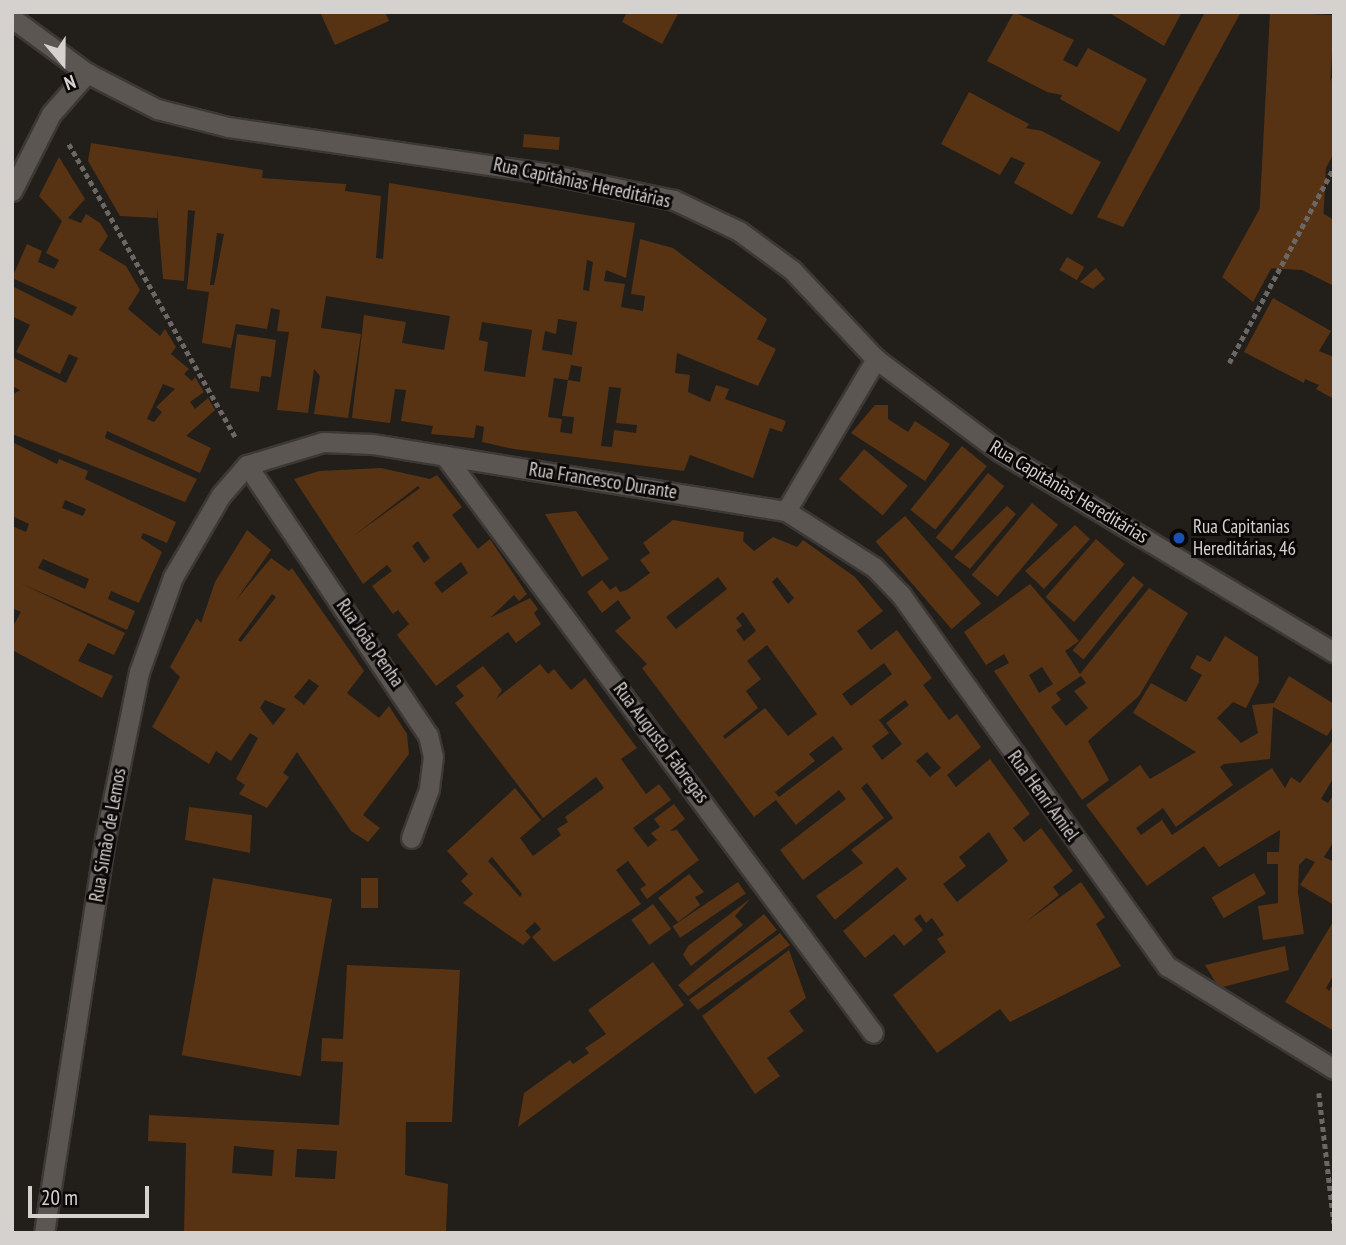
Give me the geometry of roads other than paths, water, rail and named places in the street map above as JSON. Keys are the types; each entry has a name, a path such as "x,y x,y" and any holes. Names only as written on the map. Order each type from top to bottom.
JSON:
{"street":[{"name":"Rua Capitânias Hereditárias","path":"12,18 87,73 157,109 228,127 544,173 674,201 739,231 792,270 876,359 999,451 1334,652"},
{"path":"12,191 51,114 87,73"},
{"path":"786,512 876,359"},
{"name":"Rua Francesco Durante","path":"247,464 323,442 445,456 786,512"},
{"name":"Rua Augusto Fábregas","path":"445,456 873,1033"},
{"name":"Rua João Penha","path":"247,464 428,734 433,756 429,789 411,838"},
{"name":"Rua Simão de Lemos","path":"44,1233 105,839 139,672 173,577 221,495 247,464"},
{"name":"Rua Henri Amiel","path":"786,512 874,567 901,595 1167,966 1327,1065"}],"place":[{"name":"Rua Capitanias Hereditárias, 46","path":"1179,538"}]}
